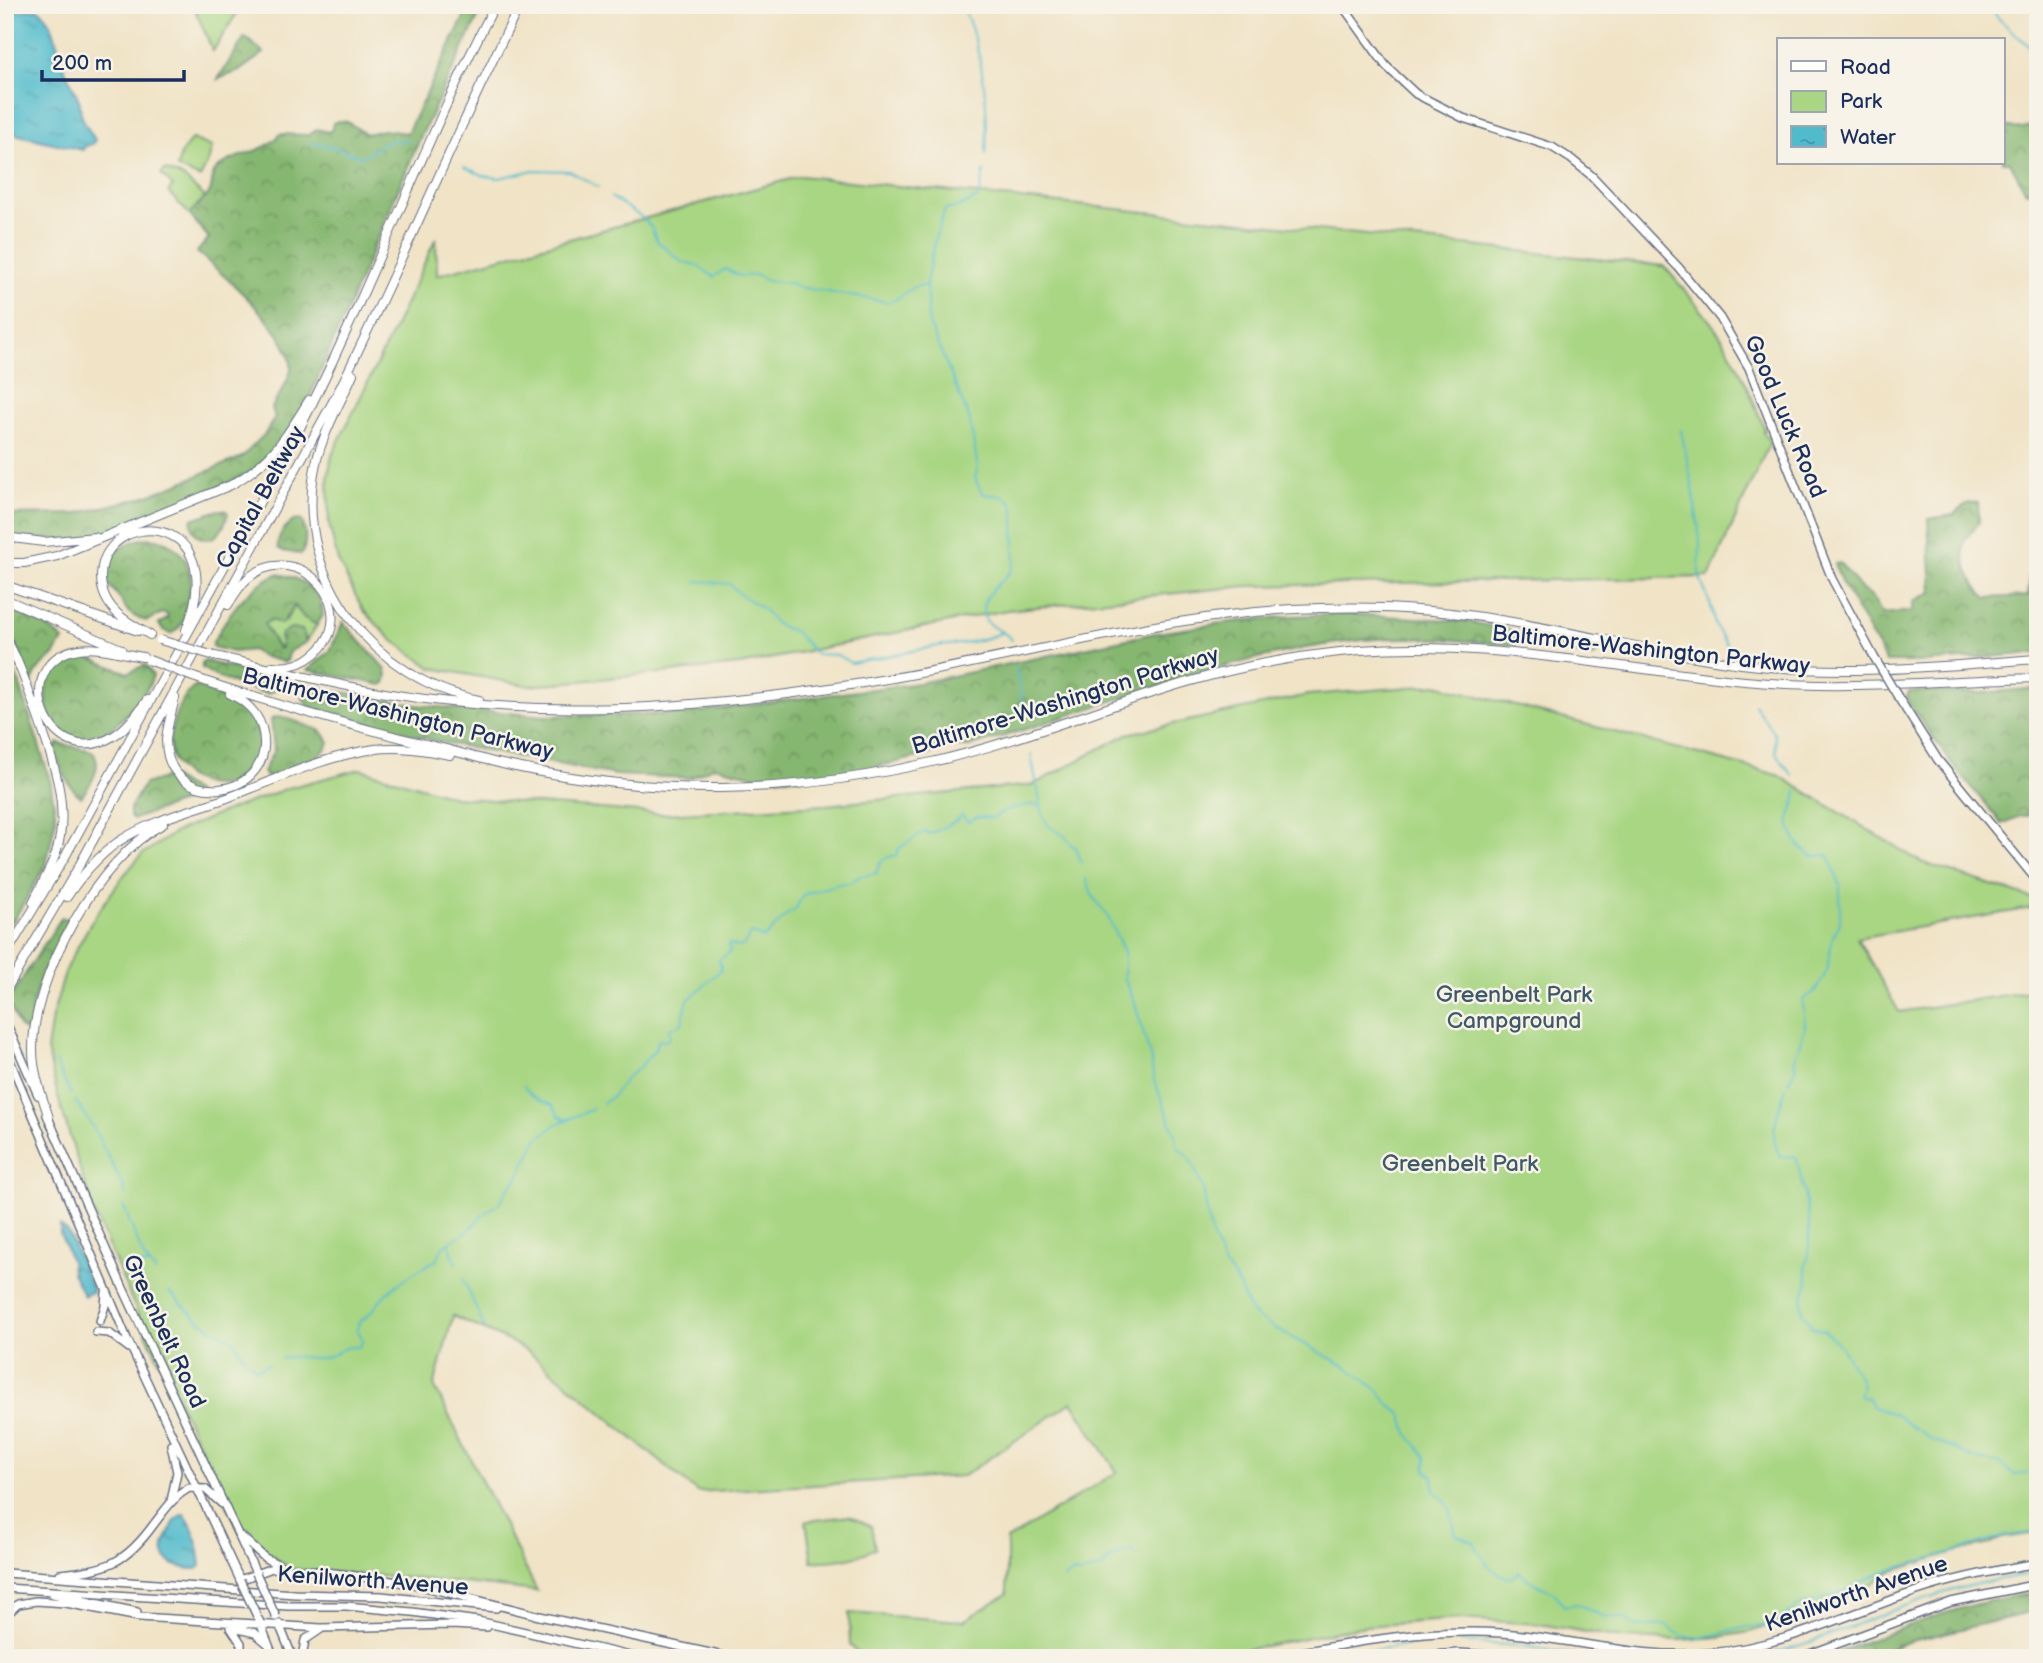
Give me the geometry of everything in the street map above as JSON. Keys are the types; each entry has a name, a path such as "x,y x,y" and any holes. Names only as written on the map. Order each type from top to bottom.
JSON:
{"highway":[{"name":"Capital Beltway","path":"8,952 65,858 297,434 495,5"},
{"name":"Capital Beltway","path":"6,992 312,442 377,314 520,5"},
{"path":"377,314 324,437 314,474 314,530 327,577 357,629 375,648 408,673 456,695 530,707"},
{"path":"5,563 24,563 57,556 220,490 252,472 284,441 331,365"},
{"path":"5,537 29,541 67,541 121,530"},
{"path":"150,635 117,614 107,600 101,580 104,563 117,543 130,534 149,530 166,533 181,542 190,553 197,569 196,593 174,660"},
{"path":"204,639 244,582 255,573 278,565 309,573 322,585 330,602 332,626 325,642 312,657 296,665 254,665"},
{"name":"Baltimore-Washington Parkway","path":"5,585 160,640 295,676 390,694 478,705 530,707 644,708 786,694 911,675 1182,621 1249,612 1322,607 1400,609 1471,615 1673,654 1791,669 1903,670 2038,659"},
{"name":"Baltimore-Washington Parkway","path":"5,599 193,677 317,717 510,766 658,787 736,789 811,784 892,771 969,753 1216,674 1289,659 1362,650 1468,649 1791,685 1866,685 2038,678"},
{"path":"5,637 20,668 54,764 60,786 62,810 60,836 51,867 8,952"},
{"path":"146,659 89,648 73,650 61,656 47,671 40,688 41,707 48,723 62,737 75,743 103,741 127,726 160,684"},
{"path":"178,687 167,732 167,750 172,765 184,779 202,789 221,790 243,782 254,771 262,753 264,736 259,721 252,709 242,700 198,682 193,677"},
{"path":"44,927 79,879 107,851 142,828 328,761 379,749 413,749 510,766"},
{"path":"49,1118 34,1062 34,1034 42,997 64,942 93,891 124,852 156,828 199,808"}],"main road":[{"name":"Good Luck Road","path":"1342,5 1386,66 1416,94 1463,118 1552,148 1592,176 1679,268 1720,318 1749,368 1832,579 1874,657 1933,752 2038,882"},
{"name":"Greenbelt Road","path":"5,1020 123,1288 227,1508 293,1658"},
{"name":"Greenbelt Road","path":"5,1049 132,1350 274,1658"},
{"path":"100,1321 105,1306 106,1289"},
{"path":"96,1332 109,1333 132,1350"},
{"path":"163,1420 177,1472 171,1502"},
{"path":"42,1576 86,1573 121,1559 141,1542 171,1502 182,1492 195,1488 211,1493 227,1508"},
{"path":"238,1534 254,1550 283,1567"},
{"name":"Kenilworth Avenue","path":"1269,1658 1373,1639 1461,1632 1524,1636 1648,1654 1692,1655 1722,1652 1797,1636 1914,1592 1954,1580 2038,1563"},
{"path":"238,1576 283,1567 413,1584 537,1615"},
{"name":"Kenilworth Avenue","path":"5,1573 295,1594 373,1596 477,1606 537,1615 733,1658"},
{"name":"Kenilworth Avenue","path":"1799,1658 1951,1602 2038,1584"},
{"name":"Kenilworth Avenue","path":"5,1588 288,1606 367,1607 478,1621 639,1658"},
{"path":"22,1589 158,1617"},
{"path":"5,1616 15,1606 36,1601 66,1603 115,1614 222,1621 277,1621 321,1628 452,1625 512,1629"},
{"path":"222,1621 230,1627 241,1643 241,1658"},
{"path":"230,1627 255,1633 269,1646"},
{"path":"302,1658 305,1640 321,1628"},
{"path":"1394,1658 1459,1653 1529,1658"}],"green space":[{"path":"193,5 242,5 213,51"},
{"path":"470,5 484,5 421,136 308,401 284,441 252,472 121,530 74,541 5,537 5,515 75,514 140,498 242,457 265,434 275,417 272,408 290,374 289,355 281,339 255,306 197,252 209,238 189,214 209,193 212,175 219,167 264,147 280,134 309,135 317,129 329,132 333,123 338,121 351,124 367,134 383,130 407,133"},
{"path":"245,37 264,53 239,71 218,79"},
{"path":"2038,122 2038,189 2026,192 2010,162 2004,162 2004,125 2012,128"},
{"path":"192,139 212,147 200,178 177,168 181,153"},
{"path":"165,170 183,177 205,197 189,214 168,192 173,186 161,174"},
{"path":"801,176 1664,266 1707,317 1727,346 1745,381 1765,430 1763,431 1770,442 1709,577 1247,586 1007,610 740,665 530,686 432,668 392,640 363,610 338,561 329,524 328,477 332,455 436,238 437,275"},
{"path":"1978,502 1979,523 1966,539 1964,549 1966,565 1977,587 1987,598 2028,596 2031,563 2038,563 2038,653 1925,662 1886,662 1841,581 1835,564 1840,563 1862,590 1872,596 1882,614 1912,611 1914,601 1932,592 1928,519 1953,515 1966,504"},
{"path":"219,510 228,513 220,532 208,539 195,534 192,519"},
{"path":"296,520 302,521 304,529 305,543 301,554 278,548 282,531"},
{"path":"148,538 164,542 178,550 190,571 186,613 180,627 171,634 159,624 168,618 167,614 162,613 147,621 138,618 127,610 106,583 108,565 117,552 131,542"},
{"path":"277,574 301,581 314,591 322,606 323,615 317,625 304,618 295,606 281,624 271,620 264,624 278,649 281,648 281,634 291,628 302,630 306,642 289,652 287,661 284,662 261,656 252,650 233,652 213,647 218,633 238,603"},
{"path":"295,606 305,618 317,625 307,641 302,630 280,637 281,645 278,649 264,624 271,620 286,620"},
{"path":"5,609 45,626 63,640 55,654 37,671 31,684 19,651 5,624"},
{"path":"1347,614 1465,621 1593,647 1598,653 1594,657 1568,653 1560,647 1536,646 1529,640 1511,645 1399,638 1311,647 1261,657 1163,684 968,747 946,746 926,755 864,770 798,778 764,778 714,766 690,778 616,775 440,742 309,707 302,697 306,690 313,687 416,705 544,716 681,714 919,683 1151,634 1223,623"},
{"path":"343,622 386,670 387,676 382,685 308,670 330,651"},
{"path":"5,649 19,682 50,780 56,818 46,865 5,935"},
{"path":"82,655 128,673 145,665 153,675 146,690 129,711 104,733 82,739 64,733 52,719 46,700 48,681 60,664"},
{"path":"204,661 266,676 277,682 279,688 267,694 219,678 202,668"},
{"name":"Greenbelt Park","path":"1437,685 1778,775 1921,862 2038,900 2038,907 1857,938 1899,1012 2038,990 2038,1533 2002,1538 1990,1544 1953,1552 1887,1573 1864,1589 1820,1608 1750,1632 1718,1637 1679,1640 1622,1638 1539,1624 1460,1619 1365,1626 1204,1658 898,1658 856,1652 850,1645 849,1613 963,1621 1007,1594 1007,1540 1117,1472 1072,1402 963,1476 697,1492 530,1353 453,1316 434,1386 537,1591 291,1569 241,1534 150,1342 92,1208 59,1101 47,1050 52,1017 67,966 93,919 141,855 176,832 226,811 288,788 360,769 455,797 662,814 825,805 1033,785 1127,734 1308,695"},
{"path":"196,686 239,705 251,716 257,728 259,742 254,763 243,777 227,784 210,785 193,780 179,769 171,753 171,732 177,713 186,695"},
{"path":"2038,688 2038,815 2020,816 2002,824 1956,769 1909,704 1907,696 1909,692 1980,693"},
{"path":"283,717 322,731 329,742 311,761 266,777 263,772 274,750 271,720"},
{"path":"58,743 92,751 95,757 95,775 81,797 61,768 54,749"},
{"path":"170,776 196,793 196,797 134,819 130,817 130,808 144,784"},
{"path":"62,917 68,921 39,983 26,1031 20,1028 8,1001"},
{"path":"849,1516 871,1526 875,1548 845,1559 812,1561 806,1521"},
{"path":"2038,1593 2038,1611 1907,1642 1867,1658 1824,1658 1956,1610"}],"water":[{"path":"37,9 48,18 62,62 80,103 82,118 95,140 83,150 5,132 5,17 18,11"},
{"path":"60,1226 68,1232 92,1288 92,1292 84,1296 72,1273"},
{"path":"184,1514 198,1546 201,1566 197,1569 172,1564 164,1555 165,1540 177,1519"}],"waterway":[{"path":"1988,5 2000,20 2038,54"},
{"path":"966,14 984,83 986,154"},
{"path":"312,143 362,157 388,142 409,141"},
{"path":"464,167 485,176 499,178 534,170 570,171 598,187"},
{"path":"926,284 935,239 945,210 962,206 979,197 984,171"},
{"path":"611,197 643,218 651,227 657,241 682,262 696,265 714,277 725,269 740,276 757,275 767,281 791,283 797,287 888,302 910,289 926,286 929,324 969,417 978,467 975,478 982,493 1004,497 1014,507 1013,567 991,591 983,609 989,624 1012,640"},
{"path":"1681,430 1700,540 1699,576 1715,625 1728,647"},
{"path":"697,581 730,584 737,592 763,609 777,625 795,632 816,654 837,655 851,663 943,645 973,642 1002,632"},
{"path":"1016,669 1023,710"},
{"path":"1754,704 1775,735 1776,753 1793,776"},
{"path":"1031,755 1043,817 1050,827 1076,847 1081,863"},
{"path":"1788,1082 1796,1066 1794,1061 1805,1028 1803,1000 1814,992 1823,979 1833,936 1840,923 1840,886 1830,858 1827,855 1811,855 1802,848 1790,828 1797,790"},
{"path":"603,1103 638,1069 654,1051 659,1040 666,1041 670,1038 669,1028 681,1025 688,1000 721,970 719,960 730,952 728,944 739,947 744,945 751,933 764,938 795,910 803,895 877,873 883,860 897,855 898,849 925,831 930,834 962,815 968,822 976,817 993,818 1015,808 1040,805"},
{"path":"1086,879 1124,952 1124,979 1134,1000 1154,1080 1176,1136 1177,1146 1193,1165 1203,1188 1210,1230 1223,1263 1236,1280 1249,1309 1256,1317 1276,1329 1347,1367 1380,1392 1390,1406 1402,1414 1408,1434 1426,1457 1426,1470 1433,1477 1434,1491 1444,1499 1450,1509 1456,1535 1474,1542 1493,1570 1511,1578 1519,1572 1535,1584 1554,1592 1564,1606 1578,1604 1602,1616 1623,1618 1636,1627 1665,1625 1682,1636 1701,1638 1747,1627 1765,1626 1786,1616 1798,1606 1833,1596 1880,1573 2007,1536 2038,1532"},
{"path":"55,1062 71,1094"},
{"path":"524,1086 532,1096 552,1105 559,1116 567,1120"},
{"path":"1786,1088 1777,1114 1774,1140 1781,1157 1795,1156 1797,1159 1809,1218 1809,1256 1805,1264 1808,1281 1802,1300 1803,1315 1809,1320 1811,1327 1824,1330 1842,1348 1859,1377 1862,1387 1859,1395 1868,1397 1872,1407 1895,1414 1916,1430"},
{"path":"75,1100 94,1129 125,1194"},
{"path":"281,1359 293,1356 321,1358 344,1348 359,1347 363,1340 357,1329 359,1322 391,1290 437,1260 443,1246 468,1231 484,1214 501,1202 506,1191 517,1179 537,1139 557,1124 593,1109"},
{"path":"123,1205 144,1258 156,1272"},
{"path":"449,1242 456,1263"},
{"path":"136,1265 149,1265"},
{"path":"463,1278 485,1329"},
{"path":"169,1292 200,1321 234,1341 245,1359 257,1369 267,1364"},
{"path":"1920,1431 1931,1440 1974,1459 2000,1464 2015,1475 2038,1472"},
{"path":"1064,1579 1072,1573 1081,1574 1106,1566 1105,1562 1125,1552 1132,1551 1135,1554"},
{"path":"1750,1658 1812,1641 1943,1593 2038,1573"},
{"path":"1460,1642 1523,1646 1595,1658"},
{"path":"1329,1658 1435,1643"}],"park label":[{"name":"Greenbelt Park Campground","path":"1514,1007"}]}
